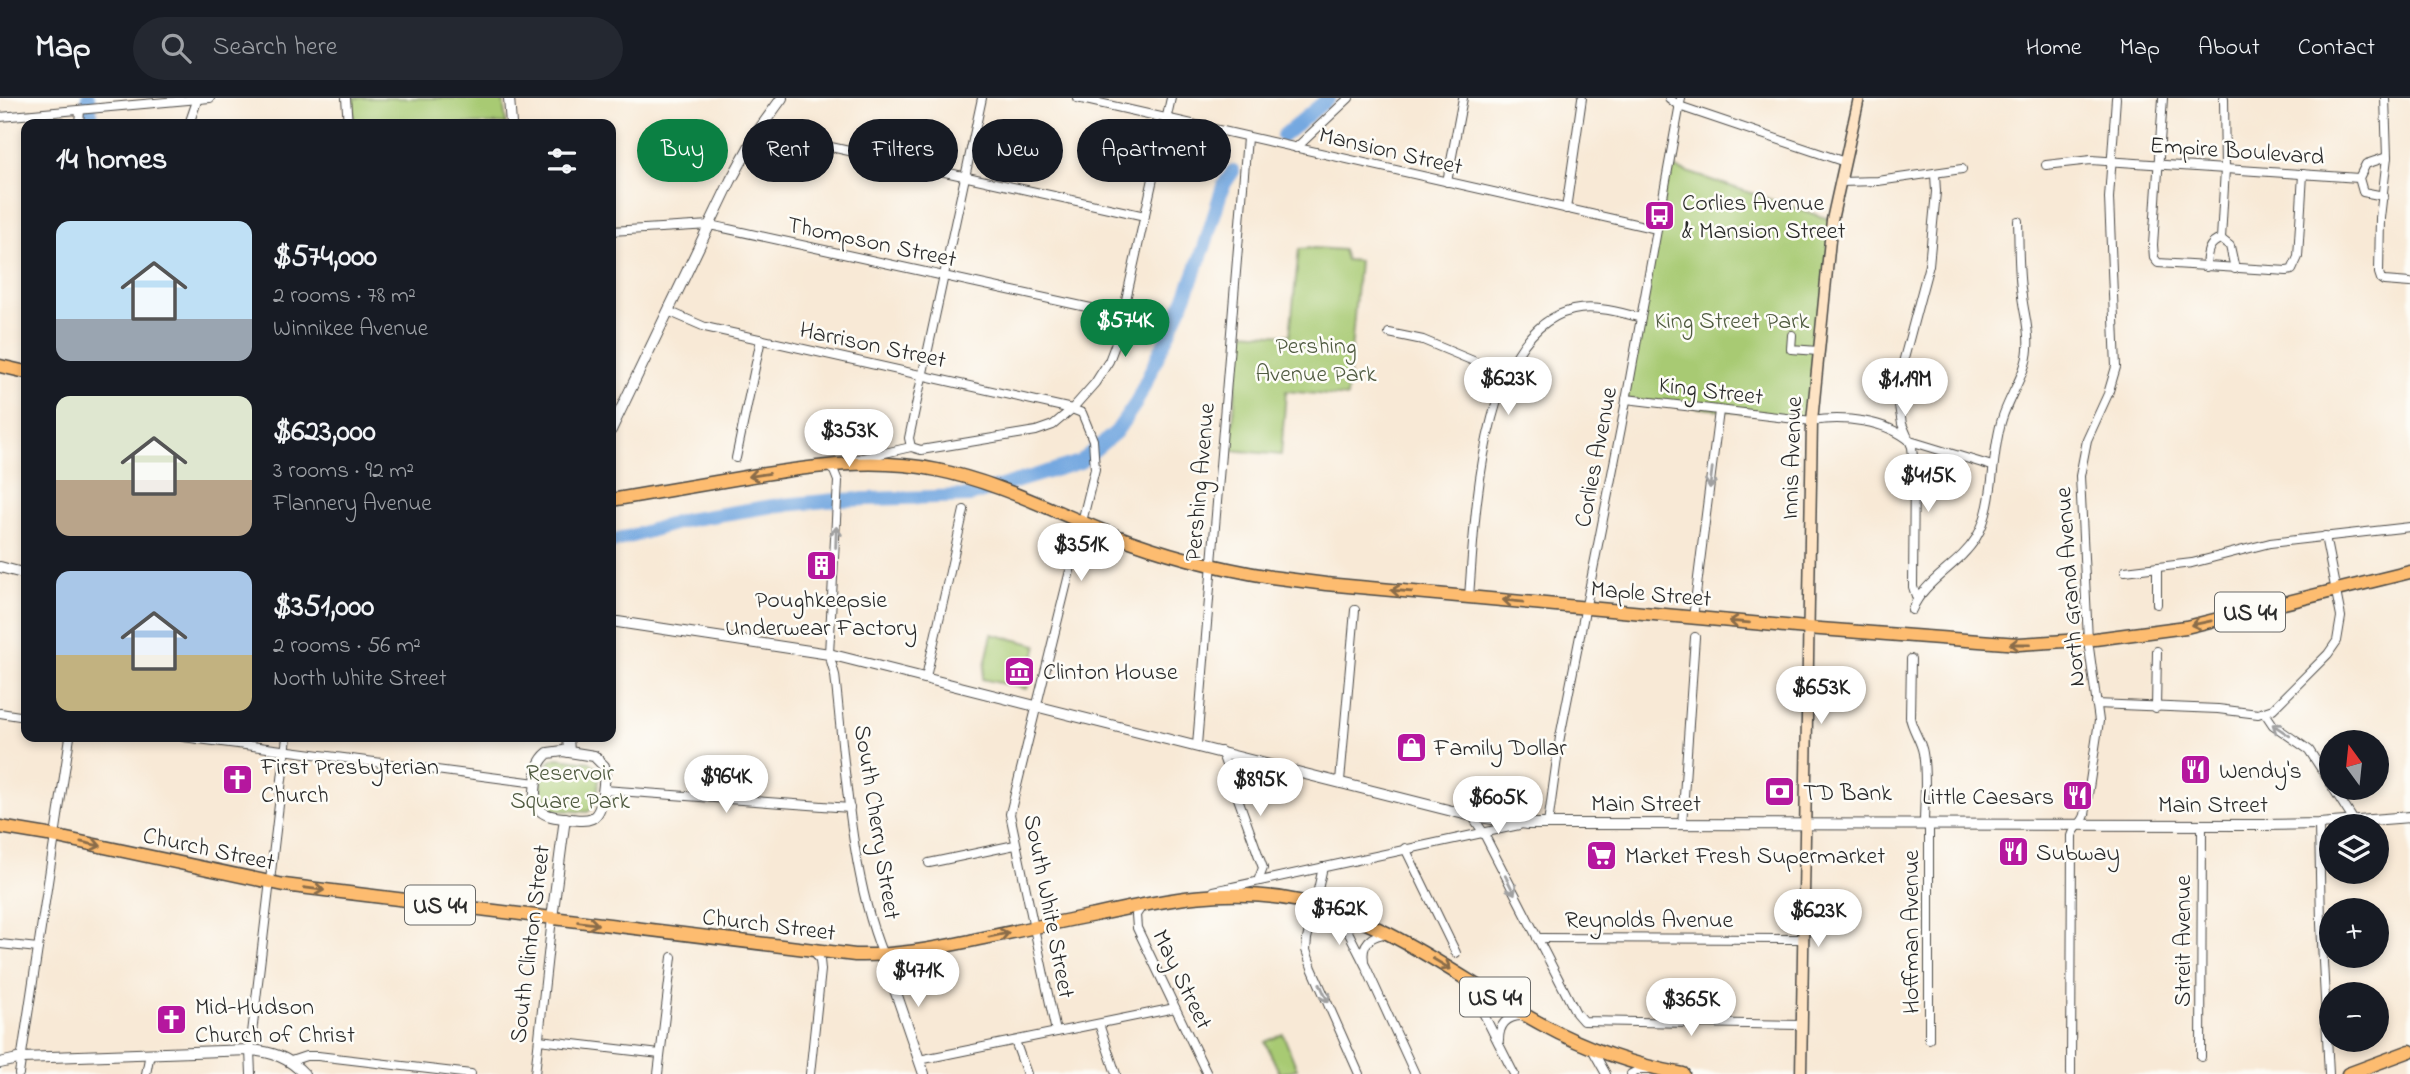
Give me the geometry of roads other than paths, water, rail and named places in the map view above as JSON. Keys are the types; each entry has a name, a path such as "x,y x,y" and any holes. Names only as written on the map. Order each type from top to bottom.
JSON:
{"highway":[{"path":"0,366 21,371"},
{"name":"US 44","path":"616,499 842,463 870,462 936,469 984,483 1141,545 1212,565"},
{"name":"Maple Street","path":"1212,565 1299,581 1992,644 2088,639"},
{"name":"US 44","path":"2088,639 2186,626 2410,572"},
{"name":"Church Street","path":"0,827 269,882 815,952 883,955 940,947 1194,896"},
{"name":"US 44","path":"1194,896 1256,895 1338,912 1391,934 1531,1019 1592,1049 1683,1074"},
{"path":"2348,1074 2410,1051"}],"main road":[{"name":"Innis Avenue","path":"1801,1074 1812,421 1829,238 1859,98"}],"street":[{"path":"0,117 210,98"},
{"path":"346,98 348,119"},
{"path":"509,98 511,119"},
{"path":"767,119 782,98"},
{"path":"911,447 909,438 982,98"},
{"name":"Mansion Street","path":"1077,98 1162,119"},
{"path":"1166,119 1171,98"},
{"path":"1296,148 1349,98"},
{"path":"1447,182 1463,98"},
{"path":"1566,209 1582,98"},
{"path":"1669,98 1845,162"},
{"name":"North Grand Avenue","path":"2071,1074 2072,836 2085,815 2099,721 2088,639 2080,476 2087,440 2108,394 2116,366 2110,238 2116,98"},
{"path":"2163,98 2153,245 2154,258 2158,263 2287,271 2295,267 2298,257 2303,174"},
{"path":"2221,239 2225,169 2224,98"},
{"path":"2385,98 2387,157 2380,218 2381,279 2410,283"},
{"path":"191,119 198,99"},
{"name":"Corlies Avenue","path":"1548,824 1560,737 1680,102"},
{"path":"80,119 82,110"},
{"name":"Mansion Street","path":"1231,134 1657,229"},
{"name":"Pershing Avenue","path":"1197,745 1247,138"},
{"path":"834,148 1145,216"},
{"path":"2384,196 2363,192 2360,178 2367,164 2387,157"},
{"path":"616,420 742,159"},
{"name":"Empire Boulevard","path":"2046,164 2091,160 2360,178"},
{"path":"1840,181 1878,181 1962,169"},
{"path":"1917,599 1913,587 1914,466 1910,441 1902,424 1899,406 1901,370 1929,265 1936,192 1935,174"},
{"path":"842,463 911,447 921,450 1035,431 1053,425 1072,409 1096,383 1117,340 1152,182"},
{"path":"1912,610 1917,599 1976,539 1986,518 1992,466 2002,418 2028,351 2020,278 2018,221"},
{"name":"Thompson Street","path":"616,231 691,224 710,225 1123,315"},
{"path":"2206,267 2212,244 2221,239"},
{"path":"2221,239 2230,246 2235,269"},
{"path":"1469,597 1482,464 1492,418 1507,375 1536,330 1560,314 1583,308 1596,308 1641,318"},
{"name":"Harrison Street","path":"668,311 700,326 1072,409"},
{"path":"1389,333 1423,340 1507,375"},
{"path":"1792,335 1791,349 1818,351"},
{"path":"736,458 761,339"},
{"name":"King Street","path":"1626,398 1812,421 1823,419 1881,423 1900,432 1910,441 1992,466"},
{"name":"South White Street","path":"1056,1032 1010,814 1094,469 1094,443 1082,414 1072,409"},
{"path":"1693,618 1719,411"},
{"name":"South Cherry Street","path":"826,465 836,474 830,654 835,675 850,808 866,901 924,1074"},
{"path":"926,677 964,510"},
{"path":"2126,571 2192,563 2270,543 2410,527"},
{"path":"2096,704 2265,713 2273,709 2328,654 2337,640 2341,617 2325,536"},
{"path":"0,567 21,573"},
{"path":"2157,568 2157,604"},
{"path":"1340,781 1355,610"},
{"name":"Main Street","path":"616,622 830,654 1472,816 1528,824 2319,824"},
{"path":"1682,824 1695,636"},
{"path":"2156,708 2157,651"},
{"name":"Hoffman Avenue","path":"1911,659 1910,717 1911,726 1921,743 1927,825 1929,1039"},
{"path":"0,713 21,716"},
{"path":"2265,713 2273,725 2309,750 2319,766"},
{"path":"19,1074 69,742"},
{"path":"223,742 536,783"},
{"path":"251,1074 250,1050 287,742"},
{"path":"568,742 569,752"},
{"path":"1221,751 1263,868 1258,881"},
{"path":"552,752 569,752 594,755 605,770 600,811 594,818 584,820 547,815 535,803 539,764 544,756 552,752"},
{"path":"604,790 850,808"},
{"path":"1472,816 1483,832 1576,1013 1583,1021 1801,1025"},
{"name":"Main Street","path":"2389,818 2410,817"},
{"name":"South Clinton Street","path":"535,1074 565,818"},
{"name":"Church Street","path":"1194,896 1405,848 1528,824"},
{"name":"Streit Avenue","path":"2201,1057 2202,825"},
{"path":"929,863 1015,845"},
{"path":"1405,848 1456,953"},
{"path":"1322,867 1307,939 1308,960 1359,1074"},
{"path":"1263,868 1285,875"},
{"path":"2320,884 2329,1074"},
{"name":"May Street","path":"1147,904 1136,915 1137,928 1207,1074"},
{"path":"1338,912 1415,1074"},
{"path":"1366,967 1363,954 1365,945 1378,935 1391,934"},
{"name":"Reynolds Avenue","path":"1537,938 1802,939"},
{"path":"0,944 38,948"},
{"path":"810,1074 820,988 820,960 815,952"},
{"path":"658,1074 672,957"},
{"path":"1466,979 1514,1074"},
{"path":"919,1060 1175,1008"},
{"path":"1499,1043 1499,1031 1504,1021 1521,1015 1531,1019"},
{"path":"1099,1024 1116,1074"},
{"path":"538,1040 660,1054"},
{"path":"1015,1041 1027,1074"},
{"path":"1592,1049 1606,1074"},
{"path":"0,1062 22,1058 250,1050 279,1055 304,1074"},
{"path":"146,1074 150,1053"},
{"path":"290,1061 306,1056 318,1056 471,1074"},
{"path":"1631,1074 1641,1069 1657,1069"}],"waterway":[{"path":"88,98 92,119"},
{"path":"1283,136 1329,98"},
{"path":"616,541 686,520 773,506 836,500 969,496 1080,462 1116,432 1136,403 1184,300 1223,186 1233,171"}],"place":[{"name":"Corlies Avenue & Mansion Street","path":"1659,216"},
{"name":"Poughkeepsie Underwear Factory","path":"821,565"},
{"name":"Clinton House","path":"1020,671"},
{"name":"Family Dollar","path":"1411,747"},
{"name":"Wendy's","path":"2196,770"},
{"name":"First Presbyterian Church","path":"238,780"},
{"name":"TD Bank","path":"1780,792"},
{"name":"Little Caesars","path":"2077,796"},
{"name":"Subway","path":"2013,852"},
{"name":"Market Fresh Supermarket","path":"1602,855"},
{"name":"Mid-Hudson Church of Christ","path":"172,1020"}],"park label":[{"name":"King Street Park","path":"1732,320"},
{"name":"Pershing Avenue Park","path":"1316,359"},
{"name":"Reservoir Square Park","path":"570,786"}]}
